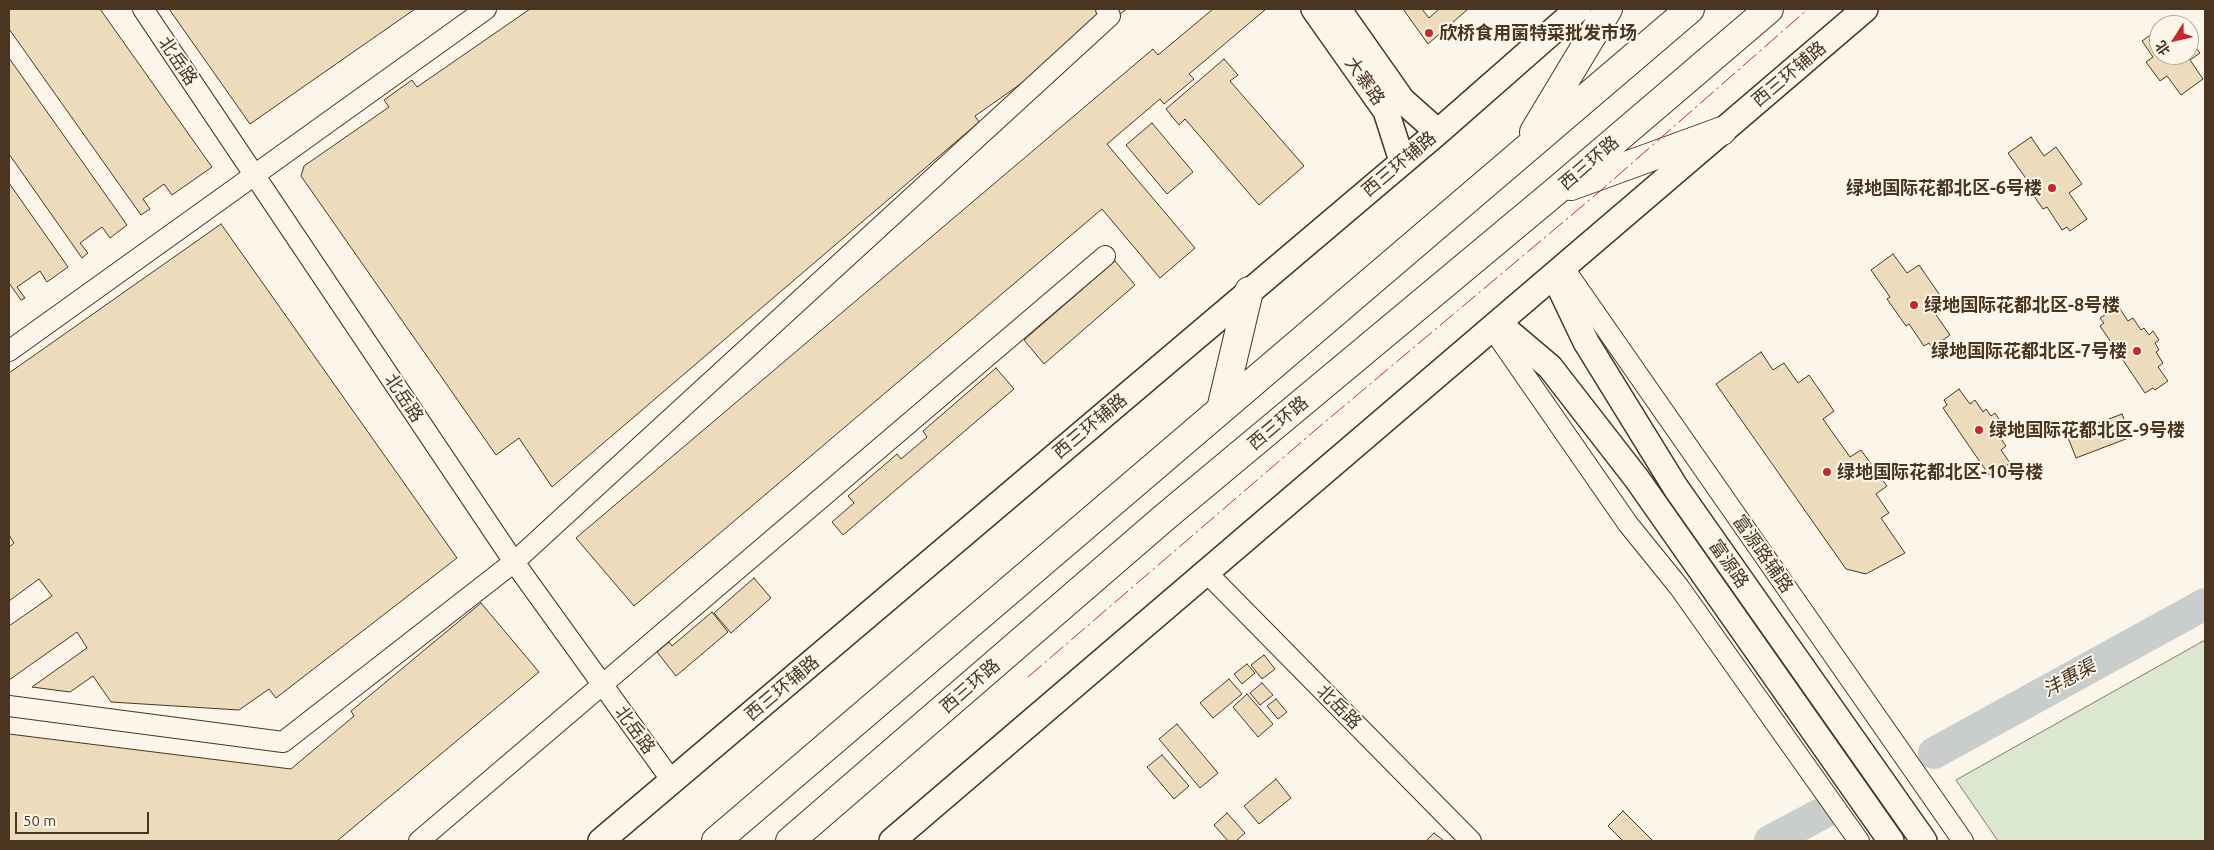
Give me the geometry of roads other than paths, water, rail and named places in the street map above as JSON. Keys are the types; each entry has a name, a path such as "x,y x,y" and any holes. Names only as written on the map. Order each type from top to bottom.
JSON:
{"highway":[{"path":"1522,153 1608,9"},
{"path":"716,841 1690,9"},
{"name":"西三环路","path":"790,841 1165,517 1556,191 1769,9"},
{"path":"1556,191 1722,131"},
{"path":"1221,409 1249,291"}],"main road":[{"name":"大寨路","path":"1314,9 1386,111 1402,161"},
{"name":"大寨路","path":"1338,9 1402,100 1438,132"},
{"name":"西三环辅路","path":"601,841 1438,132 1578,9"},
{"name":"西三环辅路","path":"892,841 1865,9"},
{"name":"富源路","path":"1558,271 1586,342 1676,488 1924,841"},
{"name":"富源路","path":"1495,325 1550,367 1637,479 1891,841"}],"street":[{"name":"北岳路","path":"143,9 514,562 672,782"},
{"path":"9,351 486,9"},
{"path":"9,706 283,742 514,562 1110,16 1106,9"},
{"path":"419,841 1105,256"},
{"name":"富源路辅路","path":"1558,271 1963,841"},
{"path":"1495,325 1628,524 1679,587 1859,841"},
{"name":"北岳路","path":"1207,573 1471,841"}],"waterway":[{"name":"沣惠渠","path":"1934,753 2205,604"},
{"name":"沣惠渠","path":"1770,841 1823,813"}],"place":[{"name":"欣桥食用菌特菜批发市场","path":"1429,33"},
{"name":"绿地国际花都北区-6号楼","path":"2052,188"},
{"name":"绿地国际花都北区-8号楼","path":"1914,305"},
{"name":"绿地国际花都北区-7号楼","path":"2137,351"},
{"name":"绿地国际花都北区-9号楼","path":"1979,430"},
{"name":"绿地国际花都北区-10号楼","path":"1827,472"}]}
